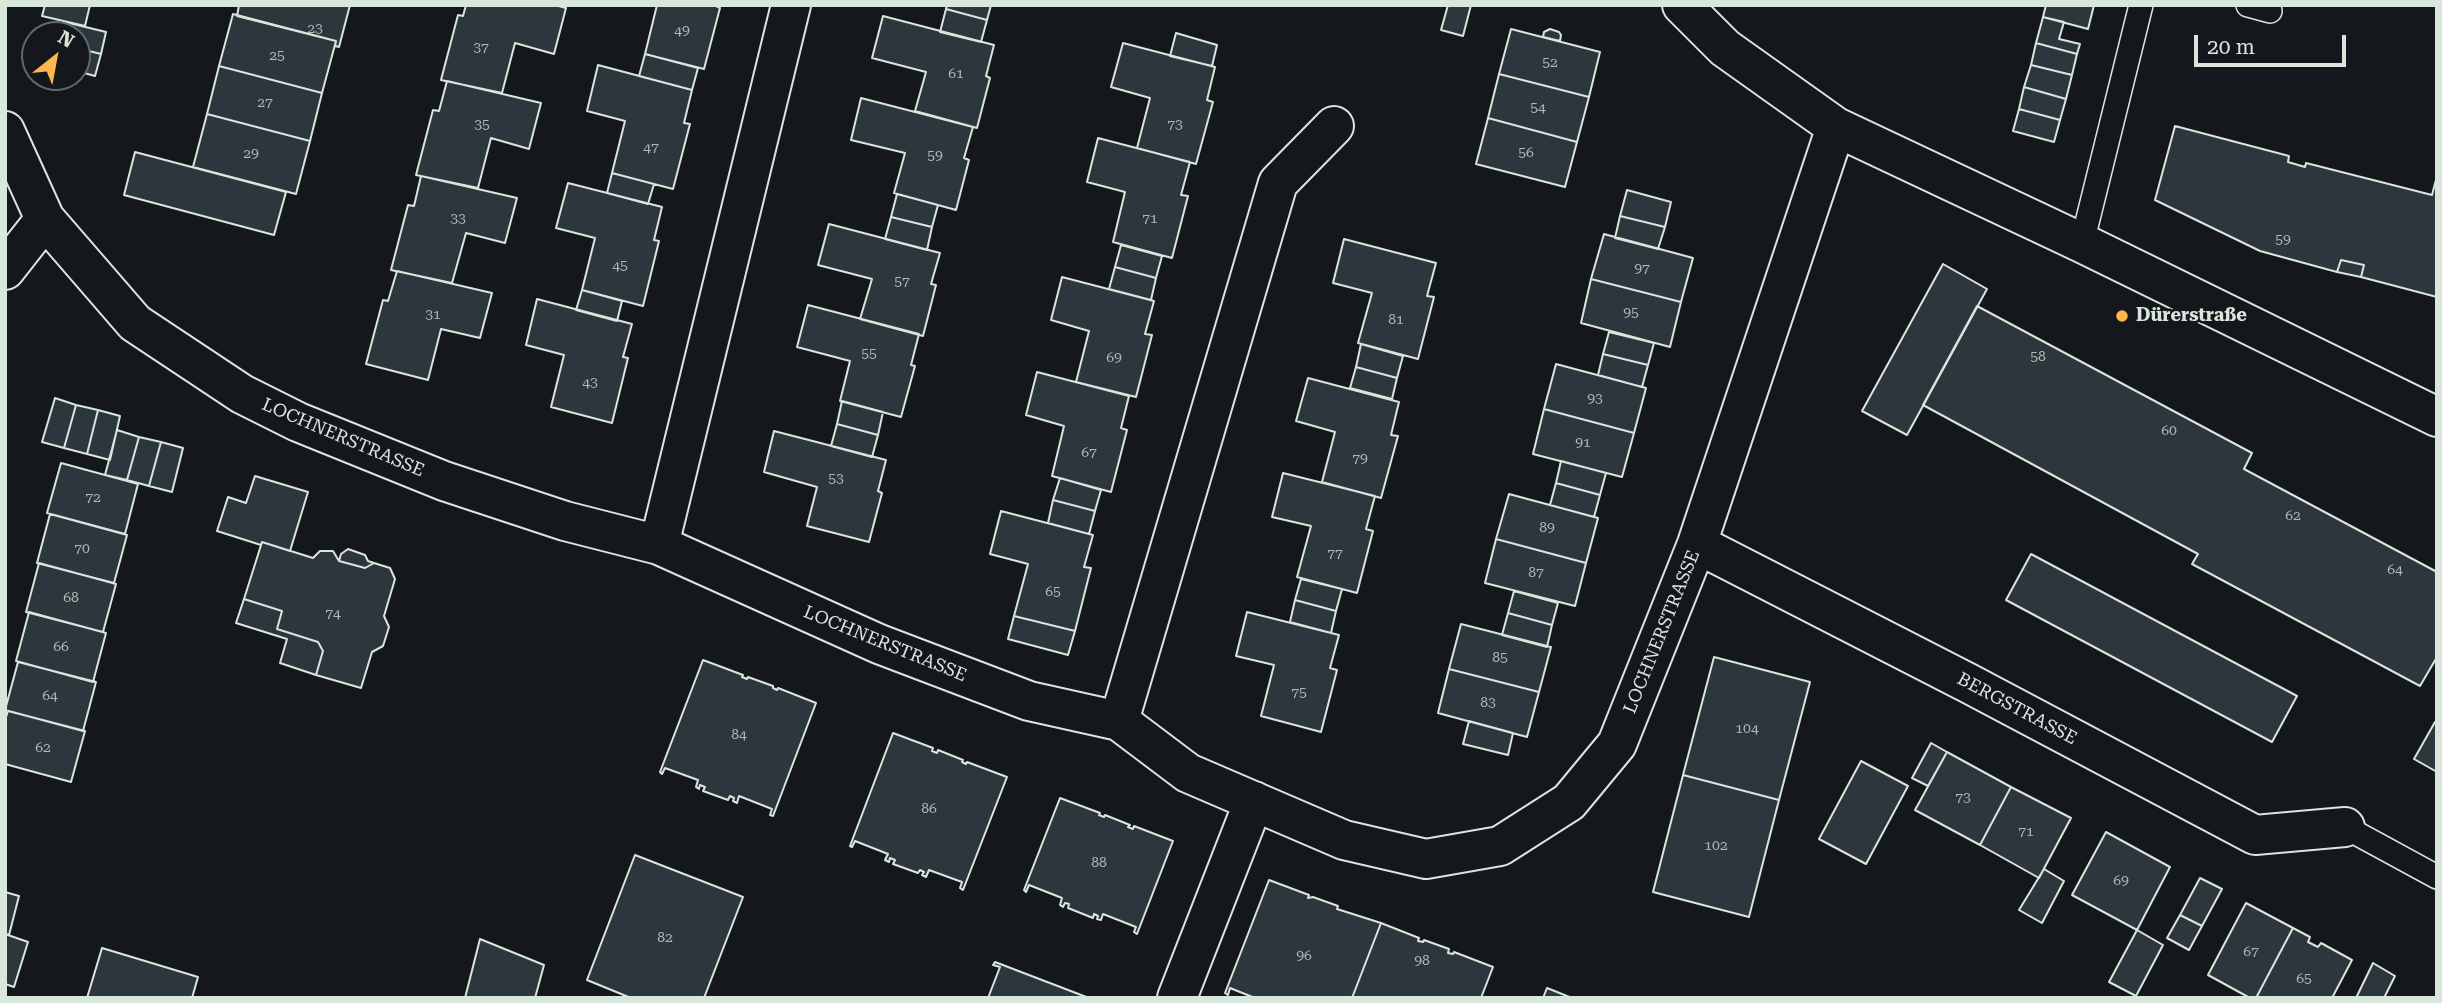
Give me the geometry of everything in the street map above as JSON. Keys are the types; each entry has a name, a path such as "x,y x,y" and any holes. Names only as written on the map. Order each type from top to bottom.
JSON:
{"street":[{"path":"659,545 791,5"},
{"path":"1682,5 1725,48 1836,127 2437,416"},
{"path":"1119,721 1278,183 1334,126"},
{"name":"LOCHNERSTRASSE","path":"5,131 45,219 135,323 243,394 298,422 444,481 565,521 659,545 879,644 1029,701 1119,721 1188,773 1344,840 1426,859 1500,846 1569,802 1617,744 1697,544 1836,127"},
{"path":"5,270 45,219"},
{"name":"BERGSTRASSE","path":"1697,544 2255,835 2345,827"},
{"path":"1177,998 1254,801"}],"lane":[{"path":"2082,243 2141,5"},
{"path":"2248,5 2270,11"},
{"path":"2345,827 2437,877"}],"building":[{"path":"45,5 90,5 86,21 64,21 42,16"},
{"path":"239,5 350,5 339,47 335,46 336,41 237,16"},
{"path":"466,5 555,5 566,8 554,54 515,43 502,93 441,80 458,15 463,16"},
{"path":"657,5 714,5 720,8 704,69 645,54"},
{"path":"947,5 991,5 987,20 946,9"},
{"path":"1448,5 1471,5 1463,36 1441,30"},
{"path":"2046,5 2094,5 2088,29 2043,17"},
{"path":"946,9 987,20 981,42 940,32"},
{"path":"233,14 336,41 322,93 219,66"},
{"path":"883,16 994,45 986,76 990,78 977,128 915,111 926,72 872,58"},
{"path":"2043,17 2064,22 2059,39 2080,44 2077,54 2036,43"},
{"path":"91,28 106,32 101,54 91,52"},
{"path":"1511,29 1600,52 1589,97 1499,74"},
{"path":"1550,29 1559,32 1560,41 1543,37 1544,32"},
{"path":"1176,33 1217,45 1212,66 1170,56"},
{"path":"1123,43 1215,67 1207,100 1213,102 1196,164 1137,148 1150,98 1111,87"},
{"path":"2036,43 2077,54 2072,75 2031,65"},
{"path":"91,52 101,54 95,76 91,75"},
{"path":"645,54 698,68 692,90 639,76"},
{"path":"598,65 692,90 684,123 690,124 673,189 612,173 625,121 587,111"},
{"path":"2031,65 2072,75 2066,99 2024,87"},
{"path":"219,66 322,93 310,141 207,114"},
{"path":"1499,74 1589,97 1577,142 1488,118"},
{"path":"447,81 541,103 529,149 491,138 478,188 416,175 433,110 439,111"},
{"path":"2024,87 2066,99 2060,120 2019,109"},
{"path":"861,98 973,127 964,158 969,160 956,210 894,193 905,153 851,140"},
{"path":"2019,109 2060,120 2054,142 2013,131"},
{"path":"207,114 310,141 296,194 193,167"},
{"path":"1488,118 1577,142 1565,187 1476,164"},
{"path":"2175,126 2289,156 2288,162 2305,167 2306,163 2432,195 2437,176 2437,297 2361,277 2364,265 2341,260 2337,272 2260,251 2155,200"},
{"path":"1098,138 1190,162 1181,195 1188,196 1172,258 1113,242 1125,192 1087,182"},
{"path":"135,152 286,192 274,235 124,195"},
{"path":"612,173 654,184 648,204 607,193"},
{"path":"421,176 517,198 505,243 466,233 452,283 391,270 408,205 414,206"},
{"path":"568,183 662,207 654,240 659,241 643,306 582,290 595,238 556,228"},
{"path":"1627,190 1671,202 1665,227 1620,216"},
{"path":"897,194 938,205 932,227 891,217"},
{"path":"1620,216 1665,227 1658,249 1615,238"},
{"path":"891,217 932,227 927,250 885,239"},
{"path":"829,224 940,253 931,284 936,285 923,336 860,319 872,279 818,265"},
{"path":"1604,234 1693,258 1681,302 1591,279"},
{"path":"1344,239 1436,263 1427,296 1434,297 1418,359 1358,343 1372,293 1333,283"},
{"path":"1121,245 1162,256 1156,278 1115,267"},
{"path":"2341,260 2364,265 2361,277 2337,272"},
{"path":"1943,264 1987,289 1907,435 1862,411"},
{"path":"1115,267 1156,278 1151,300 1109,289"},
{"path":"397,271 492,293 480,338 441,329 428,380 366,364 383,300 388,301"},
{"path":"1062,277 1154,301 1145,334 1152,335 1136,397 1076,382 1089,331 1051,320"},
{"path":"1591,279 1681,302 1670,347 1581,323"},
{"path":"582,290 622,301 617,321 576,310"},
{"path":"537,299 632,324 623,357 628,358 612,423 551,407 564,355 526,345"},
{"path":"808,305 919,334 911,365 915,366 901,417 840,401 850,361 797,347"},
{"path":"1977,306 2252,453 2244,469 2437,572 2437,657 2420,686 2192,564 2198,554 1923,405"},
{"path":"1609,332 1654,343 1648,365 1603,354"},
{"path":"1361,344 1403,356 1397,378 1356,367"},
{"path":"1603,354 1648,365 1642,387 1598,375"},
{"path":"1556,364 1646,388 1634,433 1544,409"},
{"path":"1356,367 1397,378 1392,399 1350,388"},
{"path":"1037,372 1129,396 1121,428 1127,430 1111,492 1052,476 1064,426 1026,415"},
{"path":"1308,378 1399,402 1391,435 1398,436 1381,498 1322,482 1335,432 1296,421"},
{"path":"55,398 76,405 64,448 42,442"},
{"path":"842,401 883,412 878,435 837,424"},
{"path":"76,405 98,410 87,454 64,448"},
{"path":"1544,409 1634,433 1622,477 1533,454"},
{"path":"98,410 120,416 110,460 87,454"},
{"path":"837,424 878,435 872,457 831,446"},
{"path":"117,430 139,437 127,480 105,475"},
{"path":"774,431 886,460 878,491 882,493 869,542 807,526 817,487 764,472"},
{"path":"139,437 161,442 149,486 127,480"},
{"path":"161,442 183,448 172,492 149,486"},
{"path":"1561,461 1606,473 1600,495 1556,483"},
{"path":"61,463 138,484 125,534 47,513"},
{"path":"1283,473 1375,496 1366,529 1373,531 1357,593 1297,577 1311,526 1272,517"},
{"path":"255,476 308,492 290,551 217,531 228,497 246,503"},
{"path":"1060,478 1101,490 1095,511 1053,500"},
{"path":"1556,483 1600,495 1594,517 1550,505"},
{"path":"1509,494 1598,518 1586,563 1496,539"},
{"path":"1053,500 1095,511 1089,534 1048,523"},
{"path":"1001,511 1093,535 1084,567 1091,568 1075,631 1014,616 1028,564 990,554"},
{"path":"50,514 127,535 114,583 37,563"},
{"path":"1496,539 1586,563 1575,606 1485,583"},
{"path":"262,542 313,558 320,551 333,551 339,561 365,568 374,563 390,568 395,579 384,616 389,627 383,646 372,652 361,688 316,675 323,651 318,642 277,629 282,611 244,599"},
{"path":"348,549 365,555 368,561 374,563 365,568 339,561 341,554"},
{"path":"2031,554 2297,696 2272,742 2006,600"},
{"path":"39,563 116,584 103,632 26,612"},
{"path":"1301,579 1342,589 1336,611 1295,600"},
{"path":"1514,591 1558,603 1552,625 1508,613"},
{"path":"244,599 282,611 277,629 318,642 323,651 316,675 280,663 287,639 236,623"},
{"path":"1295,600 1336,611 1331,633 1290,622"},
{"path":"29,612 106,633 93,682 16,661"},
{"path":"1247,612 1339,635 1330,668 1337,670 1321,732 1261,716 1274,665 1236,656"},
{"path":"1508,613 1552,625 1547,647 1502,635"},
{"path":"1014,616 1075,631 1068,655 1008,639"},
{"path":"1461,624 1551,647 1539,692 1449,669"},
{"path":"1714,657 1810,682 1779,800 1683,775"},
{"path":"703,660 747,679 748,677 816,703 773,816 770,815 772,809 739,796 737,803 730,796 728,800 703,791 705,787 696,787 698,780 665,768 662,774 660,772"},
{"path":"18,662 96,682 83,731 5,710"},
{"path":"1449,669 1539,692 1527,737 1438,713"},
{"path":"8,711 85,731 71,782 5,764 5,720"},
{"path":"1469,721 1513,733 1508,755 1463,744"},
{"path":"2435,722 2437,723 2437,772 2414,759"},
{"path":"893,733 933,748 932,751 937,753 938,750 963,760 966,764 967,762 1007,777 963,890 960,888 962,882 929,870 926,877 922,875 924,872 920,870 918,873 893,864 895,860 885,860 888,854 855,841 852,847 850,846"},
{"path":"1931,743 1947,752 1928,786 1912,778"},
{"path":"1947,752 2011,787 1980,845 1915,810"},
{"path":"1861,761 1908,786 1866,864 1819,839"},
{"path":"1683,775 1779,800 1749,917 1653,892"},
{"path":"2011,787 2071,818 2039,878 1980,845"},
{"path":"1060,798 1130,825 1128,827 1133,829 1134,826 1173,841 1137,934 1134,932 1136,927 1103,914 1101,920 1094,914 1093,918 1068,908 1069,904 1065,903 1063,907 1060,905 1062,898 1029,885 1026,892 1024,890"},
{"path":"2106,832 2170,867 2137,930 2072,895"},
{"path":"635,855 743,897 704,998 631,998 587,980"},
{"path":"2044,869 2064,881 2042,923 2019,910"},
{"path":"2200,878 2222,889 2202,926 2180,915"},
{"path":"1269,880 1309,895 1308,898 1313,897 1338,906 1337,909 1381,923 1352,998 1255,998 1230,988 1228,995 1225,993"},
{"path":"5,892 19,896 9,935 5,934"},
{"path":"2246,903 2293,928 2256,998 2250,998 2208,975"},
{"path":"2180,915 2202,926 2189,950 2167,938"},
{"path":"1381,923 1419,938 1418,941 1424,940 1449,949 1448,953 1454,952 1493,967 1481,998 1352,998"},
{"path":"2293,928 2310,937 2308,942 2318,947 2321,943 2352,960 2332,998 2256,998"},
{"path":"2137,930 2163,945 2136,996 2109,982"},
{"path":"5,934 28,942 14,987 5,984"},
{"path":"480,939 544,965 535,998 465,998"},
{"path":"102,948 198,977 192,998 87,998"},
{"path":"995,962 1089,998 988,998 1000,967 993,965"},
{"path":"2373,963 2395,976 2384,998 2356,998"},
{"path":"1547,988 1572,998 1543,998"}],"place":[{"name":"Dürerstraße","path":"2122,316"}]}
